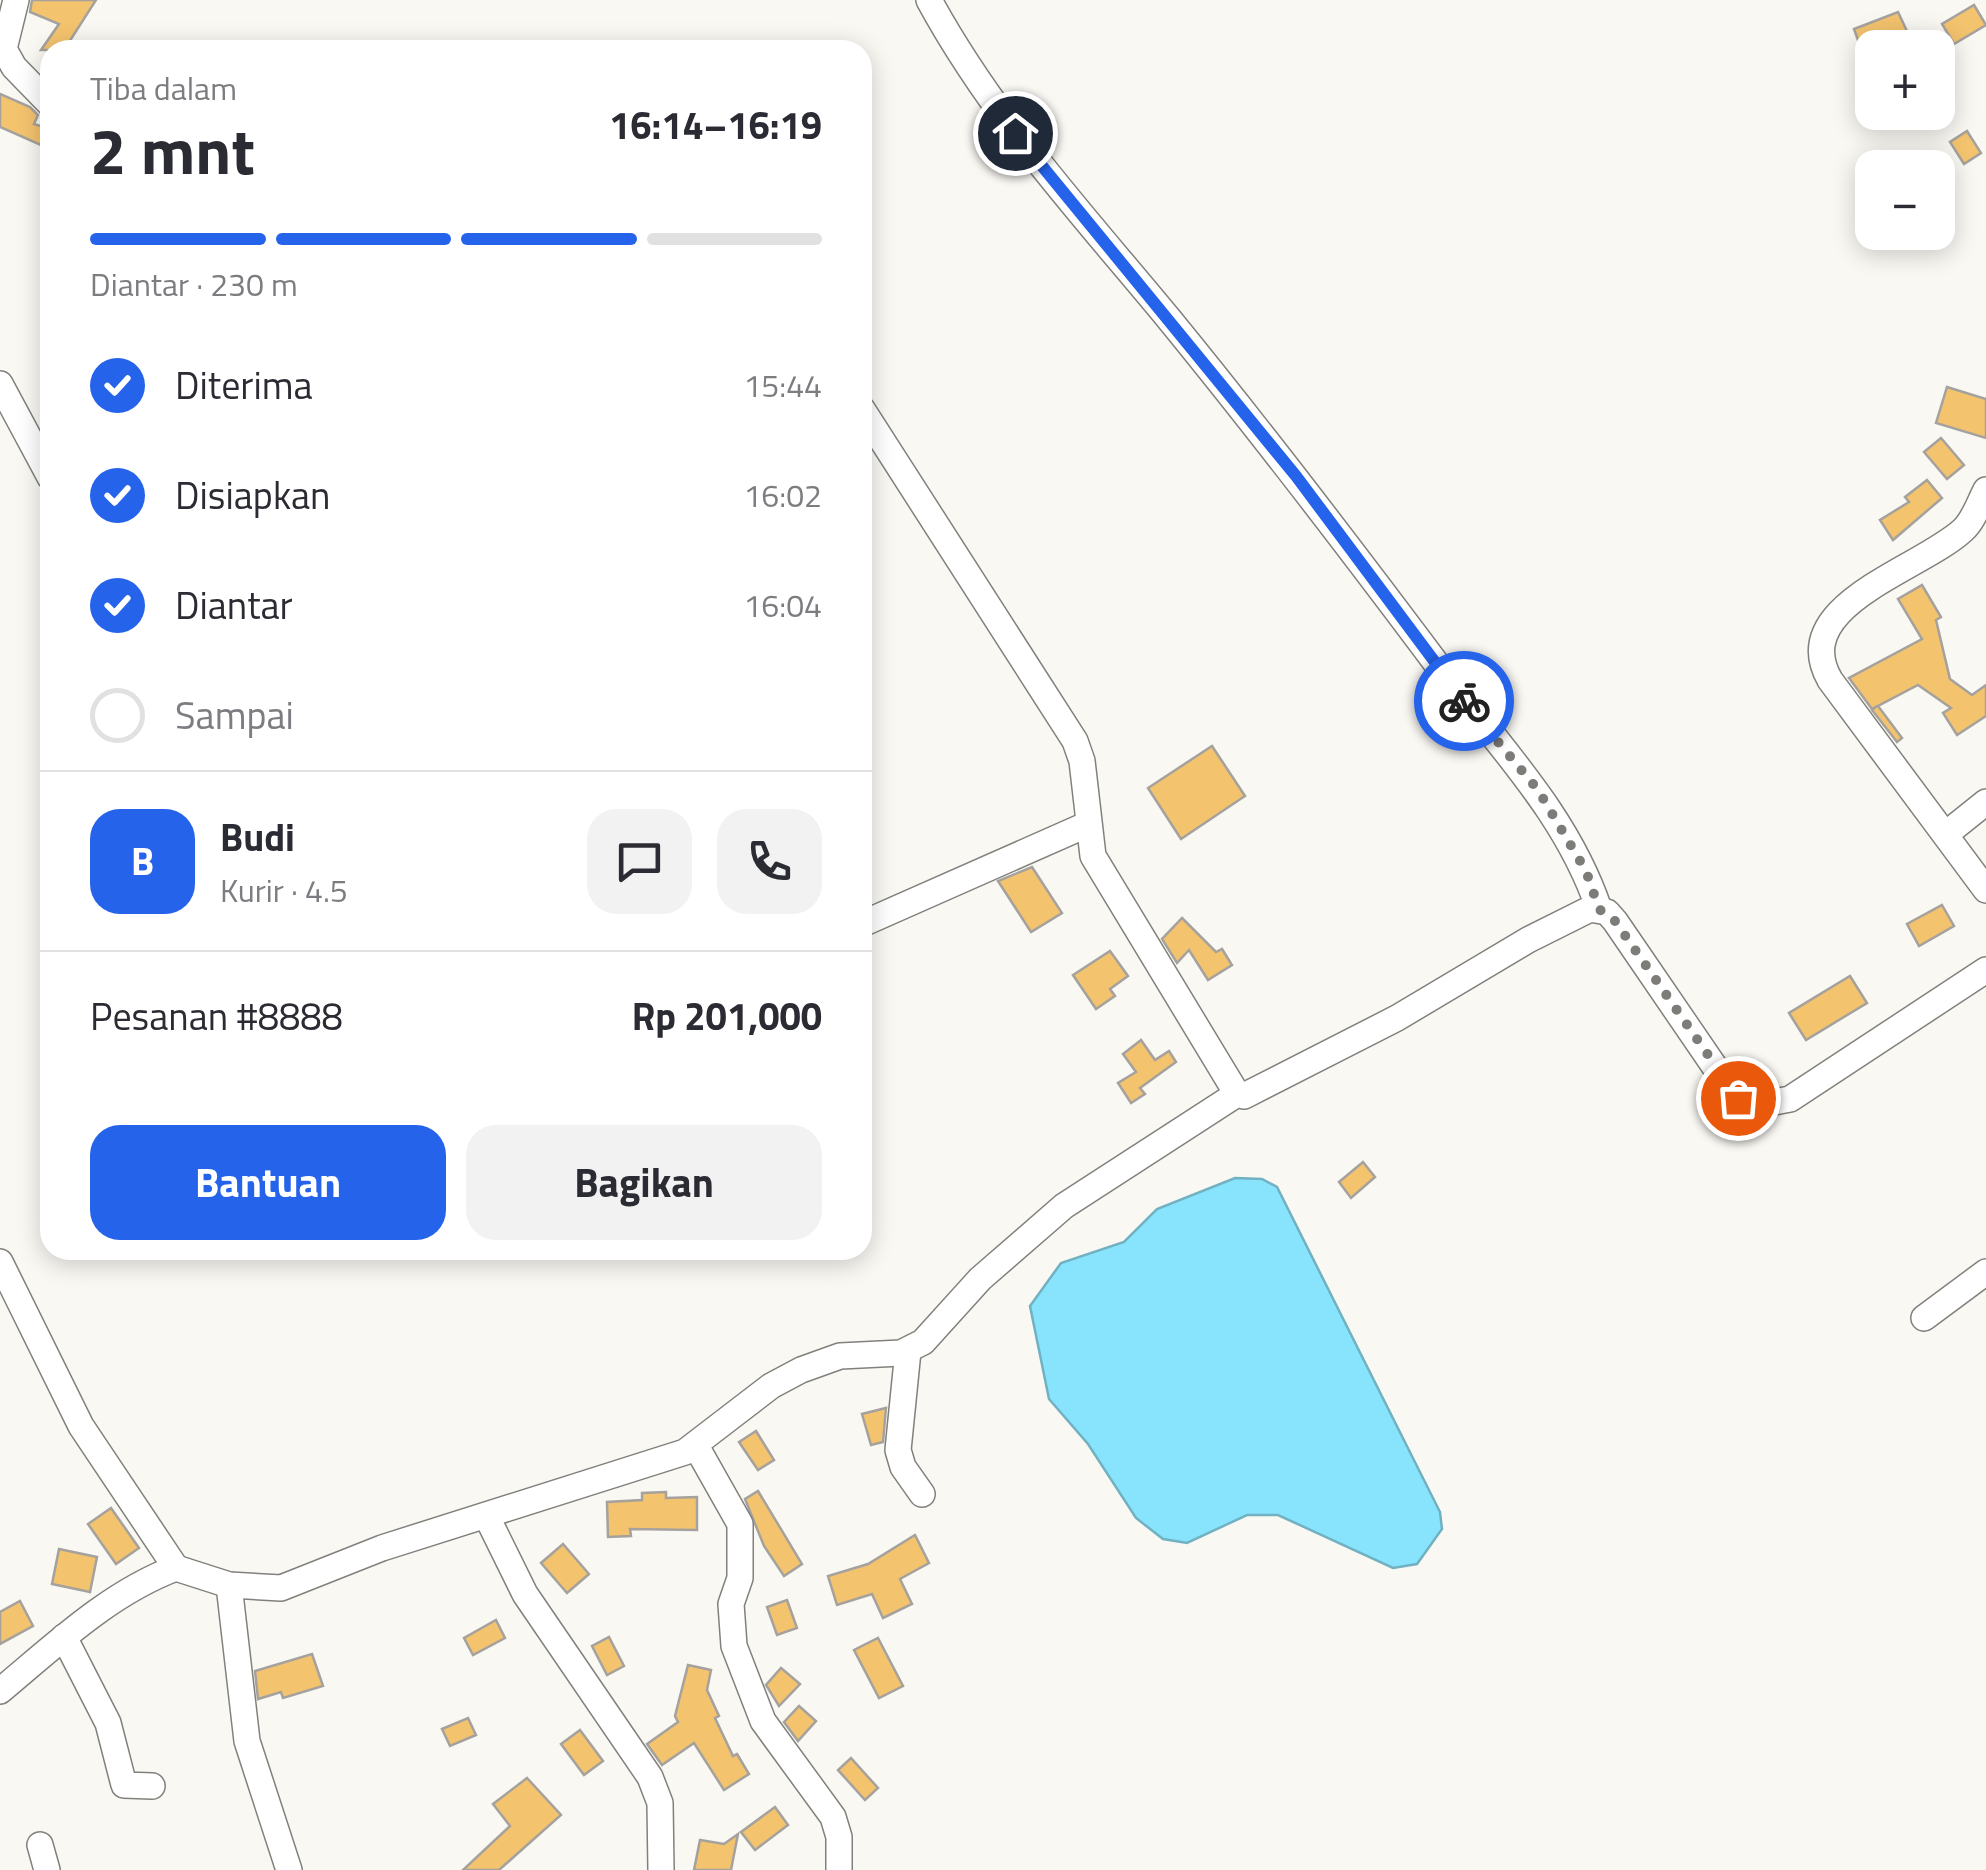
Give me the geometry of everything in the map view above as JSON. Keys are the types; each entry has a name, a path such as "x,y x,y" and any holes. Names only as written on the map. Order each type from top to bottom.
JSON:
{"street":[{"path":"16,0 4,49 14,67 40,94"},
{"path":"929,0 959,56 1034,158 1296,476 1467,704 1538,790 1586,871 1599,909 1615,921 1732,1092 1758,1106 1790,1099 1986,970"},
{"path":"0,384 40,458"},
{"path":"872,426 1075,741 1082,761 1086,825 1093,856 1237,1094 1244,1096 1304,1068 1528,940 1577,914 1599,909"},
{"path":"1986,490 1968,527 1839,610 1821,638 1821,664 1830,680 1986,890"},
{"path":"1946,834 1986,802"},
{"path":"872,920 1086,825"},
{"path":"0,1262 81,1426 176,1568 228,1584 281,1588 382,1548 696,1446 771,1386 800,1370 840,1356 908,1351 934,1334 980,1279 1064,1206 1237,1094"},
{"path":"1924,1318 1986,1272"},
{"path":"908,1351 898,1450 903,1467 922,1494"},
{"path":"696,1446 740,1524 742,1562 731,1604 734,1646 763,1721 834,1817 840,1837 838,1870"},
{"path":"487,1517 526,1594 650,1777 660,1803 661,1870"},
{"path":"0,1691 136,1586 176,1568"},
{"path":"228,1584 247,1741 289,1870"},
{"path":"64,1638 108,1722 124,1785 152,1786"}],"water":[{"path":"1235,1178 1262,1179 1277,1187 1440,1512 1442,1529 1417,1564 1393,1568 1278,1515 1247,1515 1187,1543 1163,1539 1136,1518 1088,1444 1049,1399 1030,1306 1061,1263 1124,1242 1157,1209"}],"building":[{"path":"32,0 96,0 70,40 48,40 59,24 30,12"},
{"path":"1974,5 1986,25 1955,43 1955,30 1946,30 1942,24"},
{"path":"1898,12 1906,30 1855,32"},
{"path":"0,94 30,107 38,115 34,124 40,126 40,145 0,127"},
{"path":"1967,131 1981,153 1964,164 1950,142"},
{"path":"1947,387 1986,399 1986,438 1936,423"},
{"path":"1941,438 1964,465 1947,479 1924,452"},
{"path":"1927,480 1942,498 1893,540 1880,520 1909,502 1905,497"},
{"path":"1922,585 1941,617 1936,620 1950,679 1972,695 1986,685 1986,716 1957,735 1943,713 1951,708 1918,685 1878,706 1902,738 1897,742 1872,710 1877,706 1872,709 1849,678 1922,639 1898,599"},
{"path":"1212,746 1245,796 1181,839 1148,788"},
{"path":"1032,867 1062,913 1031,932 998,881"},
{"path":"1942,905 1954,926 1919,946 1907,924"},
{"path":"1182,918 1216,952 1222,949 1232,965 1208,980 1189,950 1177,963 1162,939"},
{"path":"1110,951 1128,976 1110,989 1115,996 1096,1009 1073,975"},
{"path":"1850,976 1867,1003 1806,1040 1789,1013"},
{"path":"1141,1040 1155,1060 1169,1051 1176,1062 1140,1088 1145,1094 1131,1103 1118,1083 1136,1072 1123,1054"},
{"path":"1363,1162 1375,1177 1351,1198 1339,1182"},
{"path":"886,1408 883,1442 871,1445 862,1414"},
{"path":"756,1431 774,1460 758,1470 739,1442"},
{"path":"758,1491 802,1564 784,1576 764,1546 745,1499"},
{"path":"666,1492 666,1498 697,1497 697,1530 630,1529 631,1536 608,1537 607,1502 642,1500 642,1493"},
{"path":"111,1508 139,1548 116,1564 88,1524"},
{"path":"915,1535 929,1563 900,1579 912,1604 883,1618 872,1594 837,1605 828,1576 868,1564"},
{"path":"563,1544 589,1574 567,1593 541,1563"},
{"path":"59,1549 97,1557 90,1592 52,1584"},
{"path":"787,1600 797,1628 777,1635 767,1607"},
{"path":"20,1601 33,1626 0,1644 0,1612"},
{"path":"496,1620 505,1638 473,1655 464,1638"},
{"path":"609,1637 624,1666 607,1675 592,1646"},
{"path":"878,1638 903,1686 879,1698 854,1650"},
{"path":"312,1654 323,1686 283,1698 281,1692 258,1699 255,1671"},
{"path":"688,1665 711,1670 707,1690 719,1716 715,1718 733,1756 737,1754 749,1774 724,1790 694,1743 662,1765 647,1744 678,1722 675,1716"},
{"path":"781,1668 800,1684 779,1706 766,1685"},
{"path":"799,1706 816,1721 798,1741 784,1722"},
{"path":"468,1718 476,1735 450,1746 442,1729"},
{"path":"580,1730 603,1761 584,1775 561,1744"},
{"path":"851,1758 878,1788 865,1800 838,1770"},
{"path":"527,1778 561,1815 499,1870 463,1870 510,1826 493,1804"},
{"path":"775,1807 788,1825 755,1850 741,1832"},
{"path":"738,1834 731,1870 694,1870 700,1840 724,1844"}],"way so far":[{"path":"1464,701 1538,790 1586,871 1599,909 1615,921 1738,1098"}],"route":[{"path":"1015,133 1296,476 1464,701"}]}
